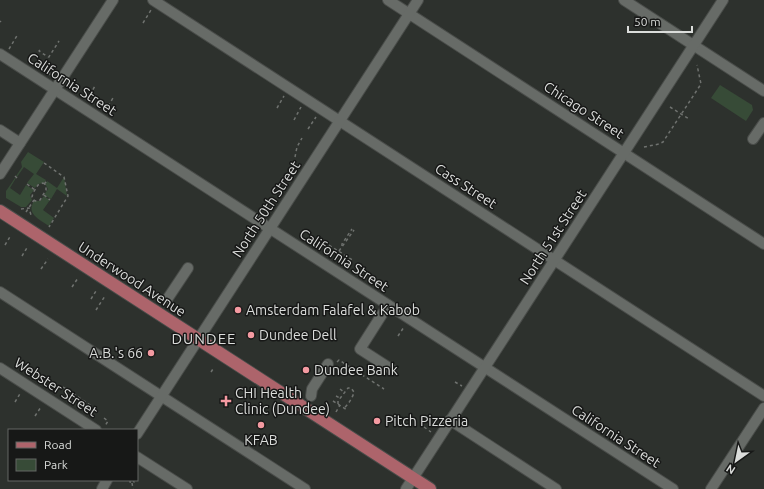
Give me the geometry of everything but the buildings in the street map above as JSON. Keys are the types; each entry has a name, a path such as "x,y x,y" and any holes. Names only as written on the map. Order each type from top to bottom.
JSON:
{"main road":[{"name":"Underwood Avenue","path":"0,211 430,489"}],"street":[{"path":"0,174 113,0"},
{"name":"Chicago Street","path":"388,0 764,244"},
{"name":"North 50th Street","path":"138,432 418,0"},
{"path":"624,0 764,91"},
{"name":"North 51st Street","path":"406,489 723,0"},
{"name":"Cass Street","path":"153,3 340,121 764,396"},
{"name":"California Street","path":"3,53 55,89 673,489"},
{"path":"753,140 764,123"},
{"path":"0,130 20,143"},
{"path":"168,298 188,268"},
{"path":"0,292 305,489"},
{"path":"388,305 360,349 391,369"},
{"path":"311,396 312,389 328,364"},
{"name":"Webster Street","path":"0,368 94,429"},
{"path":"711,489 764,408"},
{"path":"450,420 556,489"},
{"path":"138,458 187,489"}],"path":[{"path":"143,23 153,3"},
{"path":"3,53 18,34"},
{"path":"50,75 47,60 59,41"},
{"path":"40,50 39,51 48,57"},
{"path":"644,148 663,142 701,84 697,65"},
{"path":"84,103 95,86"},
{"path":"276,108 286,93"},
{"path":"102,115 113,98"},
{"path":"294,120 304,104"},
{"path":"670,107 689,119"},
{"path":"308,129 318,114"},
{"path":"295,157 297,147 302,138"},
{"path":"44,163 64,177 68,196 49,226"},
{"path":"26,212 34,200 32,195 39,184 44,184 47,181"},
{"path":"27,184 35,190"},
{"path":"34,200 40,200 44,195 46,190 44,184"},
{"path":"44,195 50,200"},
{"path":"21,209 29,208"},
{"path":"29,208 31,215"},
{"path":"339,251 353,229"},
{"path":"4,245 11,235"},
{"path":"324,242 354,261"},
{"path":"22,256 28,246"},
{"path":"42,269 48,259"},
{"path":"72,287 78,278"},
{"path":"91,299 96,291"},
{"path":"96,310 104,296"},
{"path":"398,336 404,327"},
{"path":"14,372 21,360"},
{"path":"339,360 384,389"},
{"path":"33,378 38,370"},
{"path":"455,382 465,388"},
{"path":"63,387 93,407"},
{"path":"338,404 344,392 348,388 351,388 354,392 344,408"},
{"path":"14,402 23,389"},
{"path":"340,389 344,392"},
{"path":"69,401 74,394"},
{"path":"336,396 340,398"},
{"path":"352,397 356,399"},
{"path":"78,408 83,400"},
{"path":"333,401 347,410"},
{"path":"336,412 340,405"},
{"path":"36,416 41,407"},
{"path":"104,418 108,420 106,424"},
{"path":"424,427 432,432"},
{"path":"130,481 133,489"}],"green space":[{"path":"720,85 752,105 753,110 746,121 711,98"},
{"path":"28,152 44,162 36,174 46,180 44,183 38,184 35,188 27,183 34,174 24,167 17,177 16,176 22,167 21,162"},
{"path":"64,177 67,196 57,189 51,199 44,195 48,189 45,184 47,181 57,188"},
{"path":"15,178 10,188 20,195 26,185 34,190 30,195 32,200 26,207 21,207 6,198 6,191"},
{"path":"44,196 50,200 43,210 54,218 49,226 35,216 32,209 34,201 40,201"}],"place":[{"name":"Amsterdam Falafel & Kabob","path":"238,310"},
{"name":"Dundee Dell","path":"251,335"},
{"name":"A.B.'s 66","path":"151,353"},
{"name":"Dundee Bank","path":"306,370"},
{"name":"CHI Health Clinic (Dundee)","path":"226,401"},
{"name":"Pitch Pizzeria","path":"377,421"},
{"name":"KFAB","path":"261,425"}],"district":[{"name":"DUNDEE","path":"204,339"}]}
